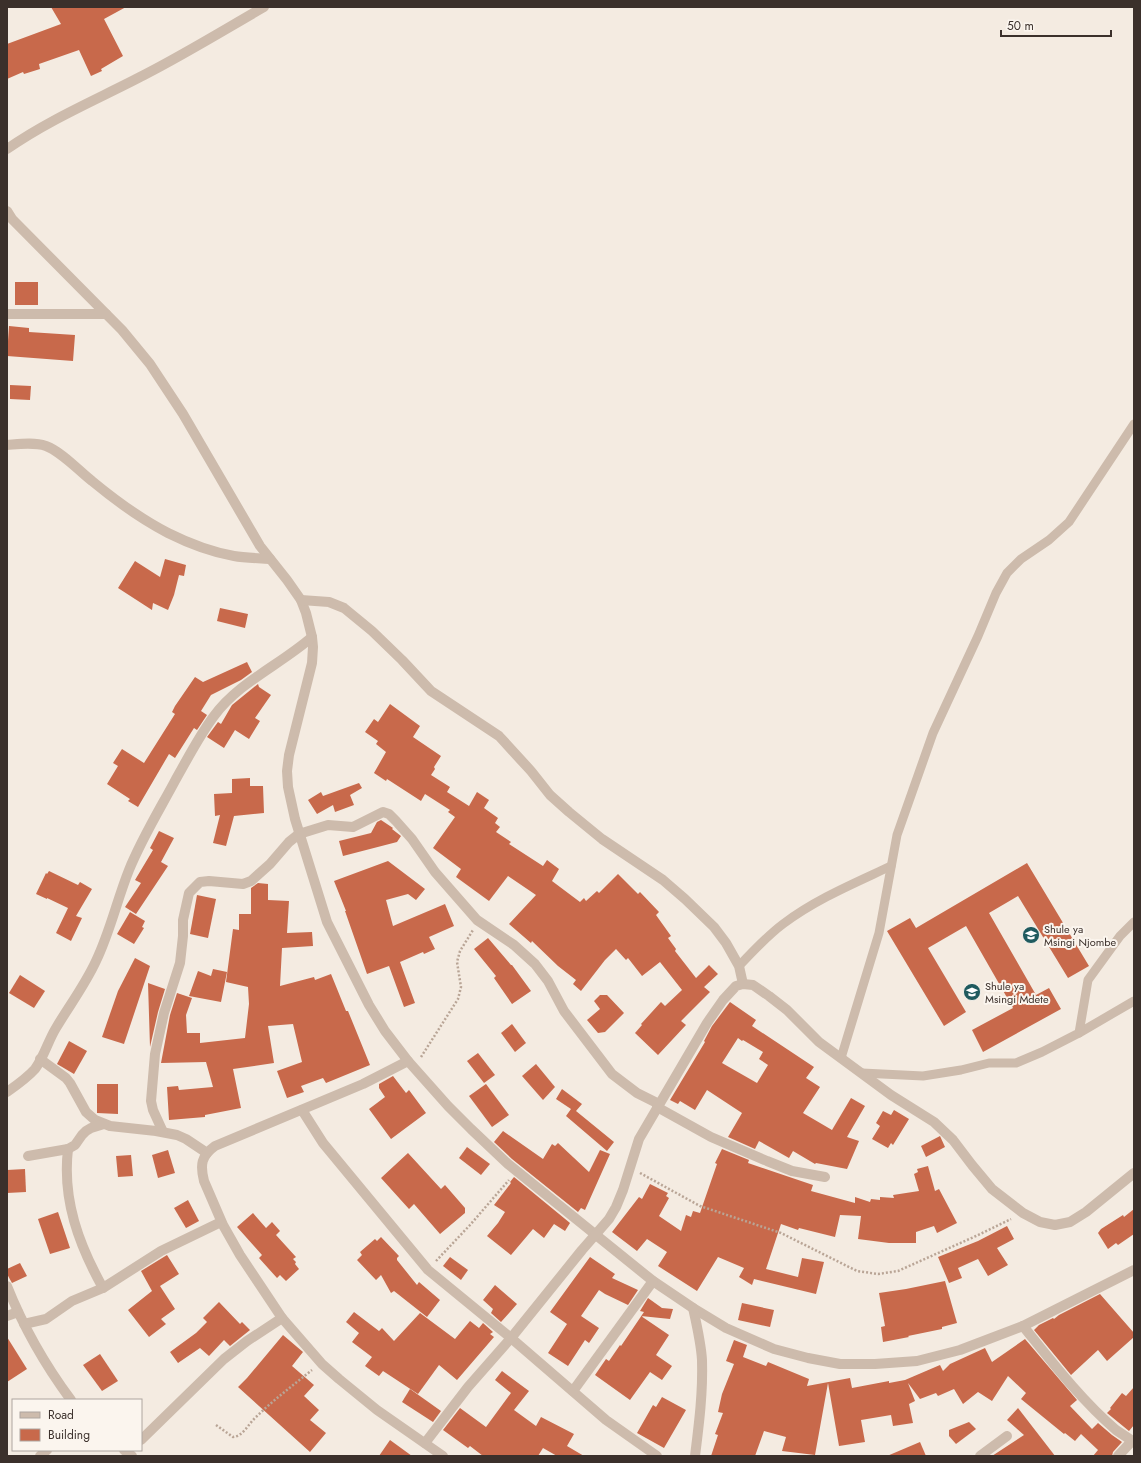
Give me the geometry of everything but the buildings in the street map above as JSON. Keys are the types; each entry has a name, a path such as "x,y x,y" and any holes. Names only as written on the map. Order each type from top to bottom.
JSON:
{"street":[{"path":"7,149 62,115 145,75 264,7"},
{"path":"7,211 12,219 122,330 150,364 184,414 260,546 287,580 300,600 306,613 312,637 312,663 289,755 287,771 288,787 299,834 327,922 385,1032 448,1106 471,1129 518,1171 653,1281 726,1328 774,1350 808,1358 840,1364 875,1364 917,1361 960,1350 1022,1326 1134,1270"},
{"path":"7,314 106,314"},
{"path":"7,445 25,443 48,447 58,453 96,485 167,532 217,552 234,556 270,559"},
{"path":"300,600 330,602 344,608 372,631 431,691 498,736 531,771 550,795 574,817 602,839 658,876 714,927 739,966 743,984"},
{"path":"7,1092 26,1078 35,1068 55,1029 96,962 105,940 118,899 143,839 205,730 221,707 236,693 255,678 301,648 312,637"},
{"path":"163,1132 153,1110 151,1101 155,1054 164,1013 180,963 183,920 189,893 200,882 209,881 243,884 251,881 270,864 289,842 299,834 328,825 353,827 383,812 389,814 412,839 435,872 451,889 468,912 514,945 535,964 548,981 564,1011 612,1074 637,1093 712,1137 792,1171 825,1177"},
{"path":"425,1443 450,1409 511,1338 609,1219 616,1207 631,1168 639,1139 707,1023 722,1000 736,986 743,984 753,986 768,996 787,1010 819,1042 892,1095 934,1122 953,1140 992,1189 1023,1213 1040,1222 1055,1225 1070,1222 1086,1212 1134,1173"},
{"path":"40,1059 66,1078 88,1115 104,1124 177,1135 186,1139 207,1153"},
{"path":"411,1064 215,1146 207,1153 202,1162 202,1175 222,1222 240,1255 282,1318 322,1364 338,1379 443,1456"},
{"path":"302,1110 323,1143 428,1270 511,1338 606,1420 657,1456"},
{"path":"28,1156 68,1149 75,1145 86,1131 104,1124"},
{"path":"68,1149 66,1166 68,1191 74,1219 81,1243 103,1288"},
{"path":"24,1324 46,1319 72,1301 103,1288 161,1251 222,1222"},
{"path":"573,1391 653,1281"},
{"path":"7,1286 34,1343 59,1384 70,1399"},
{"path":"693,1308 699,1335 702,1360 701,1411 695,1456"},
{"path":"7,1316 18,1312"},
{"path":"142,1439 224,1359 282,1318"},
{"path":"1022,1326 1093,1408 1117,1430 1133,1442 1118,1456"},
{"path":"980,1456 1007,1436"}],"lane":[{"path":"841,1058 879,933 897,835 933,733 1007,573 1022,559 1049,540 1069,522 1134,424"},
{"path":"739,966 782,924 830,895 892,866"},
{"path":"1079,1033 1088,980 1120,936 1134,922"},
{"path":"862,1073 923,1076 961,1070 989,1063 1016,1063 1042,1052 1079,1033 1134,1001"}],"path":[{"path":"411,1064 434,1038 458,1000 461,987 457,962 460,951 479,921"},
{"path":"631,1168 700,1206 781,1233 857,1271 878,1274 898,1271 1023,1213"},
{"path":"428,1270 518,1171"},
{"path":"216,1425 233,1437 236,1437 276,1398 322,1364"}],"place":[{"name":"Shule ya Msingi Njombe","path":"1031,935"},
{"name":"Shule ya Msingi Mdete","path":"972,992"}]}
